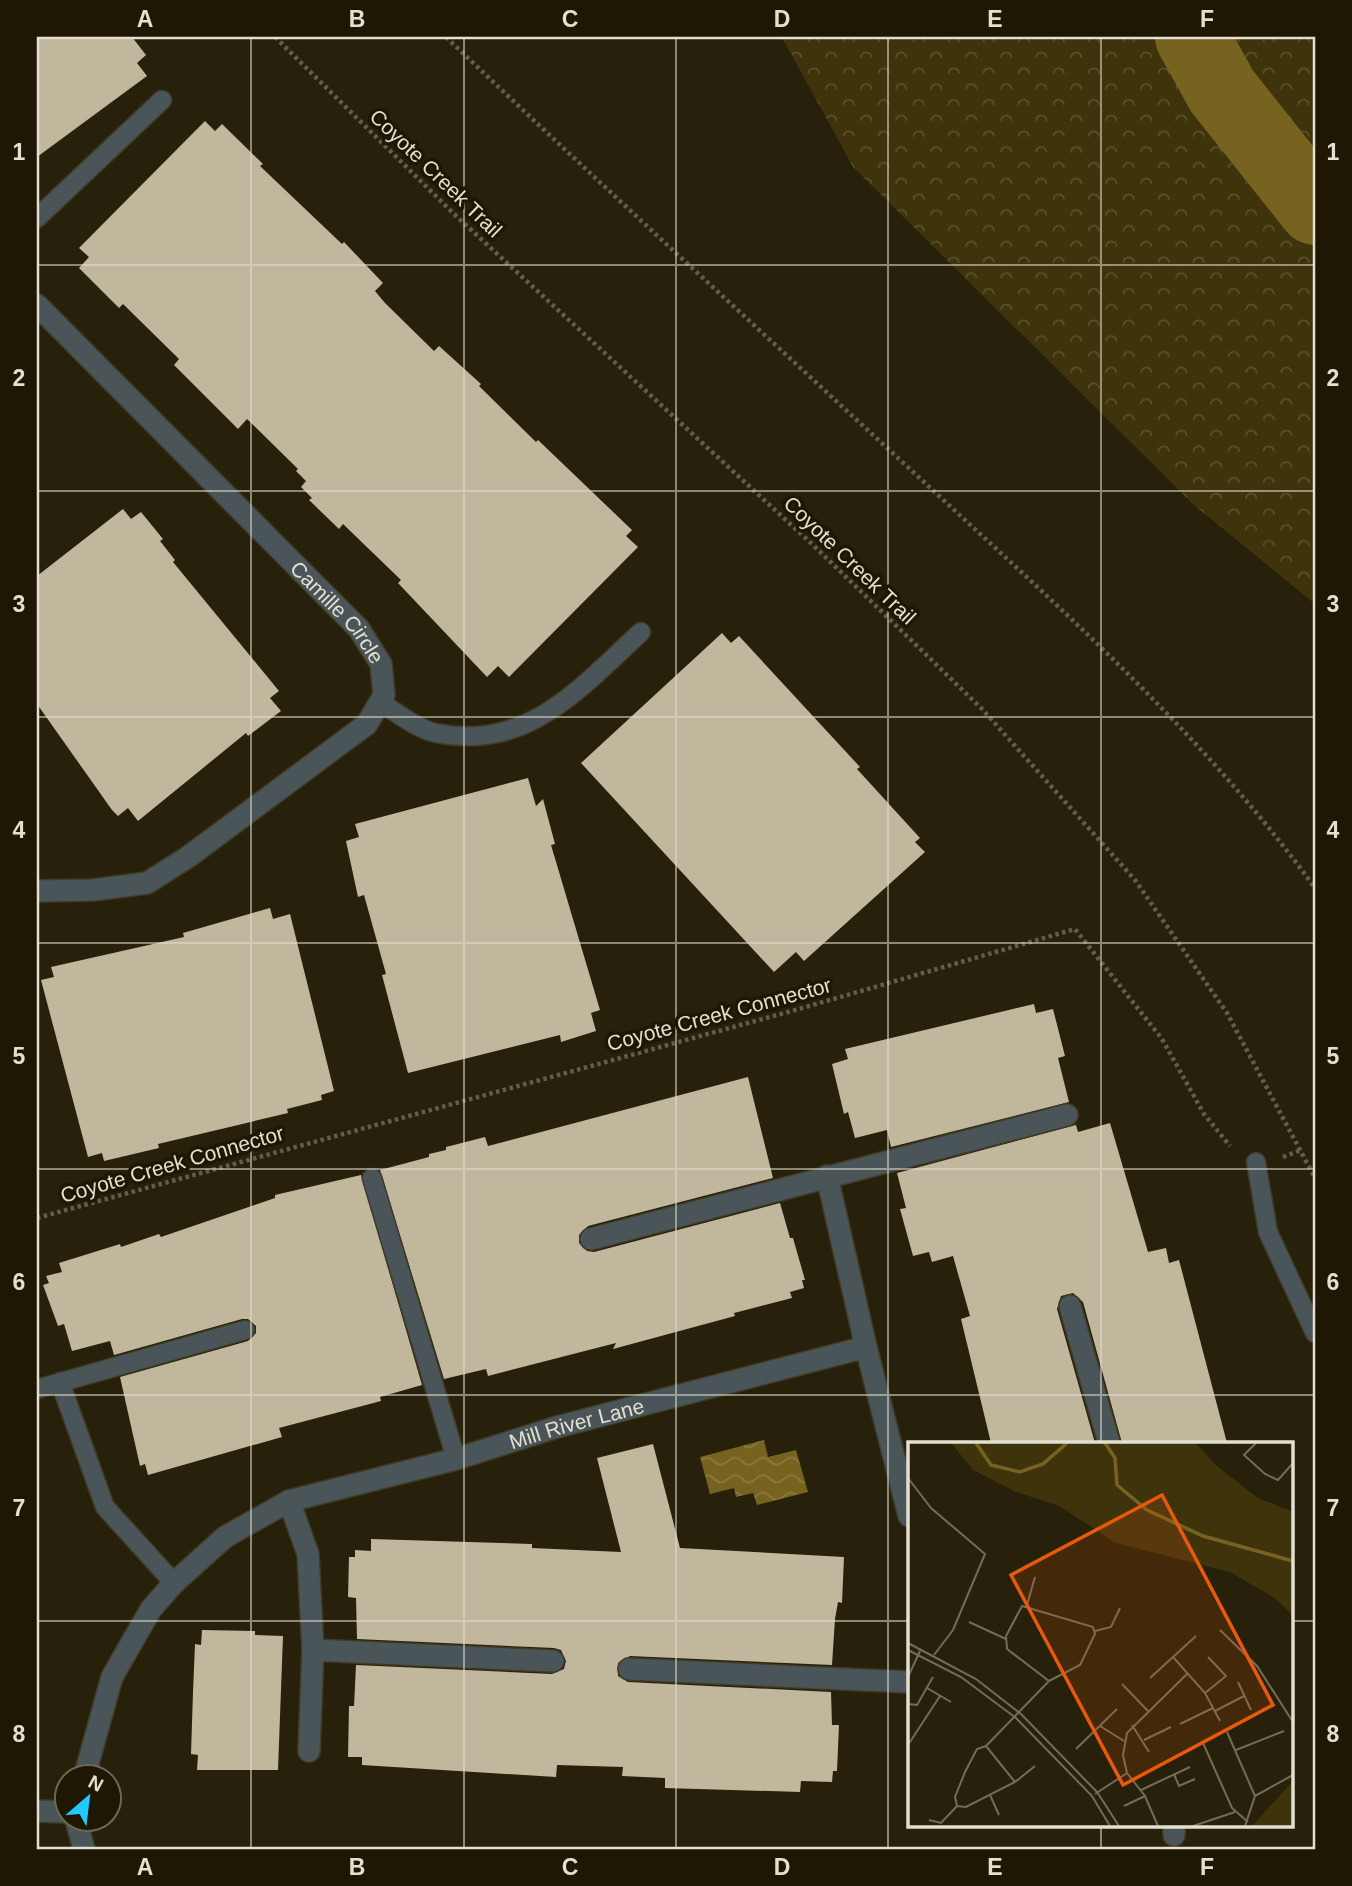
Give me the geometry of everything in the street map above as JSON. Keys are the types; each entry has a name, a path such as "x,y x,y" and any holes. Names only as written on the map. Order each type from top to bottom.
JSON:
{"street":[{"name":"Camille Circle","path":"37,305 359,629 381,664 384,695 380,702"},
{"path":"37,891 93,890 147,883 188,858 367,724 380,702"},
{"path":"591,1239 827,1175 1068,1115"},
{"path":"827,1175 866,1347 908,1512"},
{"path":"1070,1307 1109,1442"},
{"name":"Mill River Lane","path":"88,1764 112,1677 151,1609 174,1583 225,1537 289,1501 456,1459 557,1427 866,1347"},
{"path":"289,1501 308,1554 313,1650 309,1751"},
{"path":"313,1650 553,1661"},
{"path":"629,1669 908,1682"}],"lane":[{"path":"37,218 162,100"},
{"path":"380,702 433,733 471,736 509,732 542,717 641,632"},
{"path":"1256,1162 1268,1232 1315,1333"},
{"path":"372,1178 456,1459"},
{"path":"37,1389 245,1330"},
{"path":"60,1382 105,1507 174,1583"}],"path":[{"name":"Coyote Creek Trail","path":"275,37 455,215 813,545 982,709 1135,880 1227,1013 1315,1178"},
{"path":"446,37 1069,617 1171,718 1282,842 1315,888"},
{"name":"Coyote Creek Connector","path":"37,1218 799,1009 1075,929 1162,1039 1204,1114 1223,1140 1256,1162"},
{"path":"1256,1162 1276,1160 1301,1150"}],"green space":[{"path":"782,37 1315,37 1315,604 1194,505 853,167"}],"water":[{"path":"764,1440 768,1457 796,1450 808,1492 757,1505 753,1493 736,1497 734,1488 710,1494 700,1457"}],"building":[{"path":"37,37 132,37 146,55 137,63 147,76 37,157"},
{"path":"205,121 215,131 222,124 263,164 260,166 342,244 344,242 383,283 375,291 385,303 434,351 439,346 481,384 479,386 536,442 538,440 632,530 626,536 638,547 509,677 498,666 487,677 398,583 401,580 343,524 339,529 309,500 312,498 301,487 306,481 296,471 298,469 247,419 238,429 174,365 179,359 123,304 119,308 79,268 89,257 79,248"},
{"path":"123,509 131,519 141,512 163,539 160,541 175,560 173,562 279,691 270,698 281,711 248,736 246,733 138,821 128,808 118,816 112,810 37,704 37,576"},
{"path":"722,633 731,643 739,636 860,767 857,769 920,838 915,842 925,852 804,961 796,952 774,972 581,763"},
{"path":"528,778 536,806 543,799 555,844 551,845 600,1010 591,1013 596,1031 561,1042 560,1035 408,1073 382,975 386,974 364,895 358,897 346,841 359,837 355,824"},
{"path":"270,908 273,919 290,914 334,1091 321,1095 322,1100 287,1109 288,1113 158,1144 159,1148 104,1161 102,1153 88,1157 41,980 54,977 51,967 184,937 183,933"},
{"path":"1034,1004 1036,1013 1053,1009 1065,1056 1058,1058 1069,1102 891,1147 887,1130 855,1138 848,1112 844,1114 832,1064 848,1059 845,1049"},
{"path":"748,1077 773,1178 588,1226 579,1235 579,1243 587,1251 594,1252 780,1203 805,1280 802,1280 804,1288 790,1292 792,1298 613,1349 616,1343 488,1376 486,1369 444,1379 380,1170 429,1157 429,1154 446,1150 446,1147 485,1137 488,1146"},
{"path":"1110,1123 1148,1252 1166,1248 1169,1263 1179,1260 1227,1442 1122,1442 1083,1302 1073,1293 1061,1296 1057,1309 1095,1442 991,1442 961,1319 970,1316 953,1256 932,1262 929,1252 913,1256 900,1209 906,1208 897,1173 1076,1125 1078,1132"},
{"path":"361,1175 422,1385 380,1397 381,1401 279,1428 282,1437 148,1475 145,1464 140,1466 120,1377 248,1341 256,1333 256,1326 248,1319 242,1319 114,1355 110,1341 72,1351 64,1324 58,1326 43,1285 49,1283 46,1276 62,1272 59,1263 159,1234 161,1237 275,1198 275,1195"},
{"path":"653,1444 680,1548 844,1557 842,1603 838,1602 835,1619 832,1665 630,1656 618,1663 618,1676 628,1682 831,1692 832,1725 839,1725 837,1771 833,1771 832,1782 801,1781 800,1792 665,1788 665,1778 622,1776 623,1767 557,1765 556,1777 362,1765 362,1757 348,1757 349,1706 354,1706 356,1665 552,1674 564,1669 566,1661 561,1650 554,1648 357,1639 356,1598 348,1597 349,1557 355,1557 355,1550 371,1551 371,1539 532,1544 532,1548 621,1552 597,1458"},
{"path":"202,1630 255,1631 255,1635 283,1636 278,1770 197,1770 198,1755 191,1754 193,1692 195,1644 201,1645"}],"waterway":[{"path":"1192,37 1222,91 1315,208"}]}
